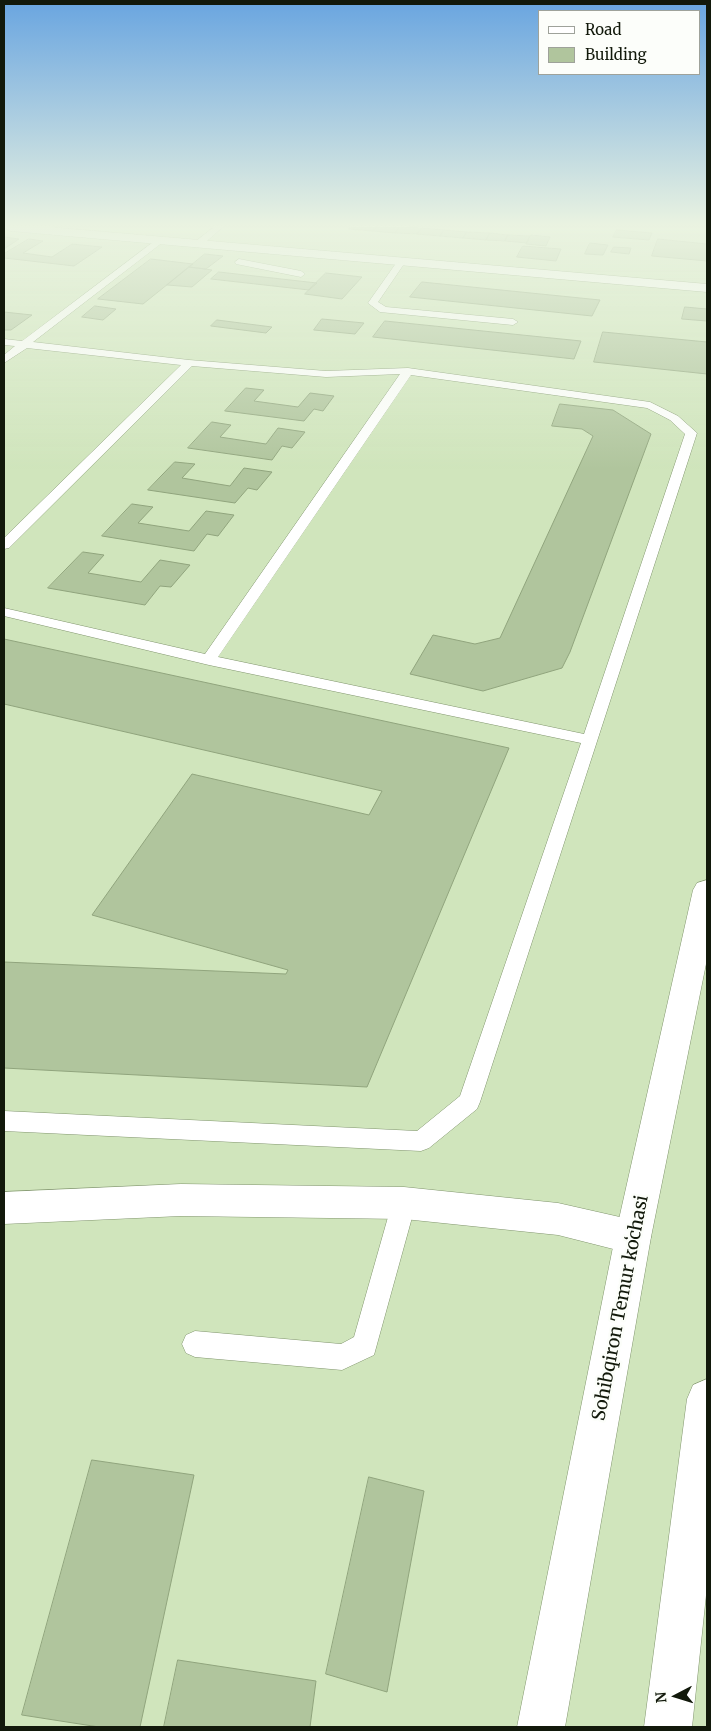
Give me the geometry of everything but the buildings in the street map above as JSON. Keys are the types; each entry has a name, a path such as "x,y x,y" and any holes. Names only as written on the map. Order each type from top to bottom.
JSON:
{"street":[{"name":"Sohibqiron Temur koʻchasi","path":"540,1727 633,1238 707,890"},
{"path":"4,1208 181,1200 404,1203 558,1219 633,1238"},
{"path":"668,1727 707,1399"}],"lane":[{"path":"4,360 73,308"},
{"path":"380,308 383,310 513,322"},
{"path":"4,342 189,363 326,374 408,371 650,405 674,418 691,433 469,1102 421,1141 4,1121"},
{"path":"4,545 189,363"},
{"path":"209,660 408,371"},
{"path":"4,612 209,660 590,740"},
{"path":"195,1344 342,1358 365,1346 404,1203"}]}
